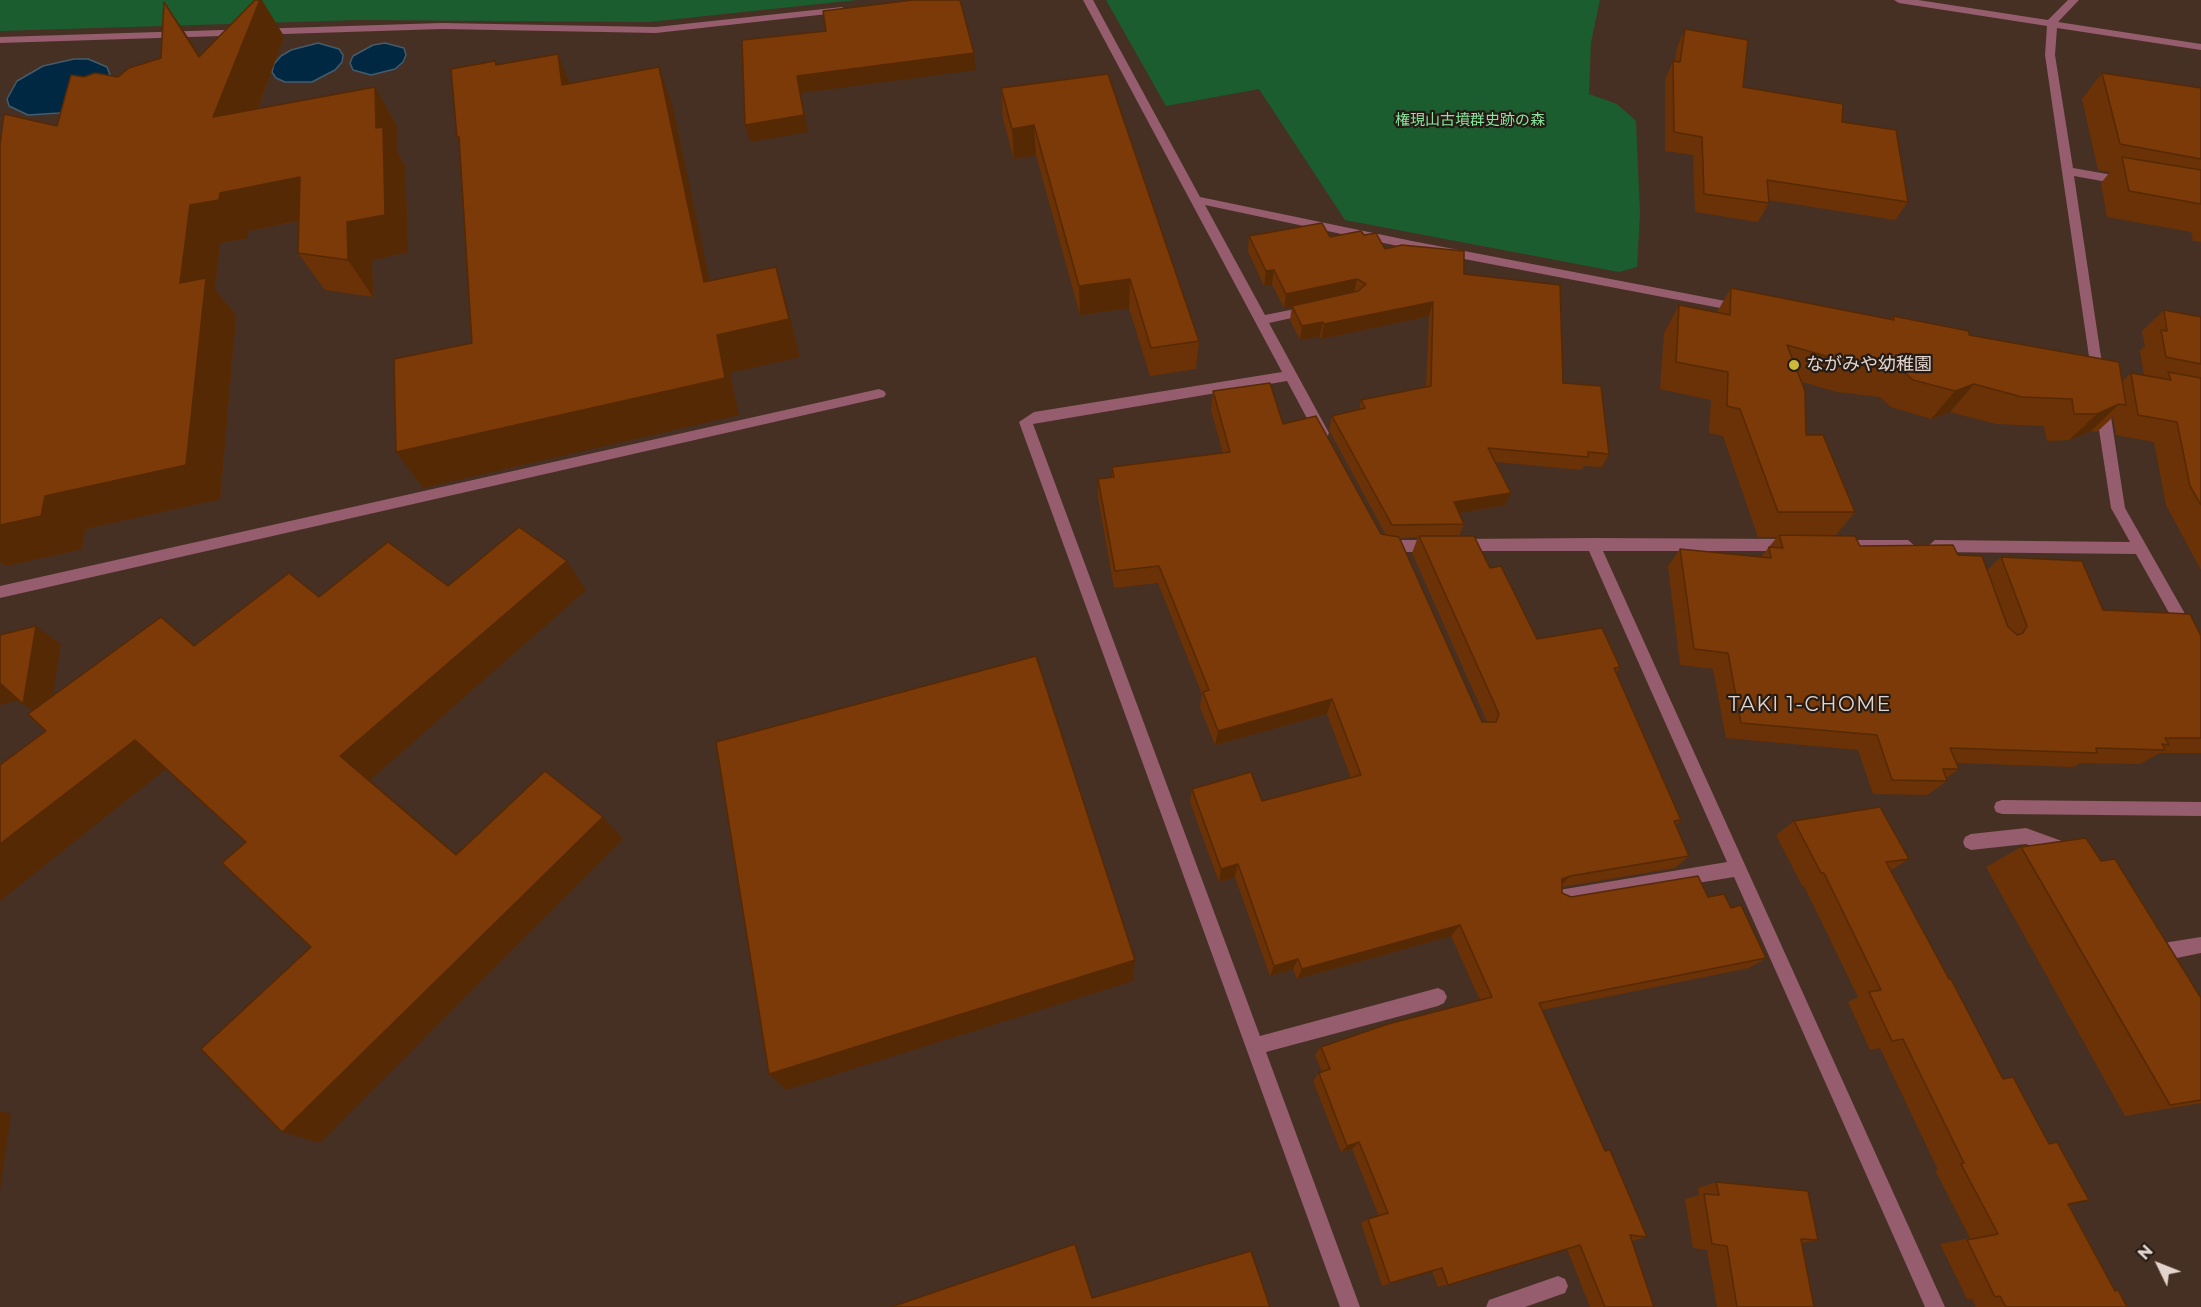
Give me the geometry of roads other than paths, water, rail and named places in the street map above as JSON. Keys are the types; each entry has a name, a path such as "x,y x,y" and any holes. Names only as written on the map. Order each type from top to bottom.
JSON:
{"street":[{"path":"1088,0 1263,320 1329,446"},
{"path":"1899,0 2201,46"},
{"path":"2074,0 2052,22 2050,55 2118,508 2201,656"},
{"path":"0,40 442,26 656,30 849,9"},
{"path":"2067,171 2134,183"},
{"path":"1198,200 1412,245 1749,310"},
{"path":"1263,320 1320,307"},
{"path":"1292,375 1034,417 1026,422 1350,1307"},
{"path":"0,592 879,394"},
{"path":"1377,536 1382,546 1402,551 1593,544 1813,546 1964,552 2140,548"},
{"path":"1593,544 1935,1307"},
{"path":"2002,807 2201,809"},
{"path":"1971,842 2026,836 2077,854"},
{"path":"1559,898 1738,868"},
{"path":"2146,937 2152,946 2162,952 2201,945"},
{"path":"1254,1046 1438,997"},
{"path":"1496,1307 1558,1286"}],"water":[{"path":"318,43 339,49 343,55 342,62 335,70 312,82 285,82 276,78 272,72 274,64 281,56 291,50"},
{"path":"385,43 404,48 406,55 403,62 395,69 371,75 353,70 350,63 353,56 373,45"},
{"path":"74,59 88,59 107,67 110,75 108,83 76,108 59,113 28,115 9,106 7,99 17,81 43,66"}],"place":[{"name":"ながみや幼稚園","path":"1794,365"}],"district":[{"name":"TAKI 1-CHOME","path":"1810,705"}],"park label":[{"name":"権現山古墳群史跡の森","path":"1470,121"}]}
